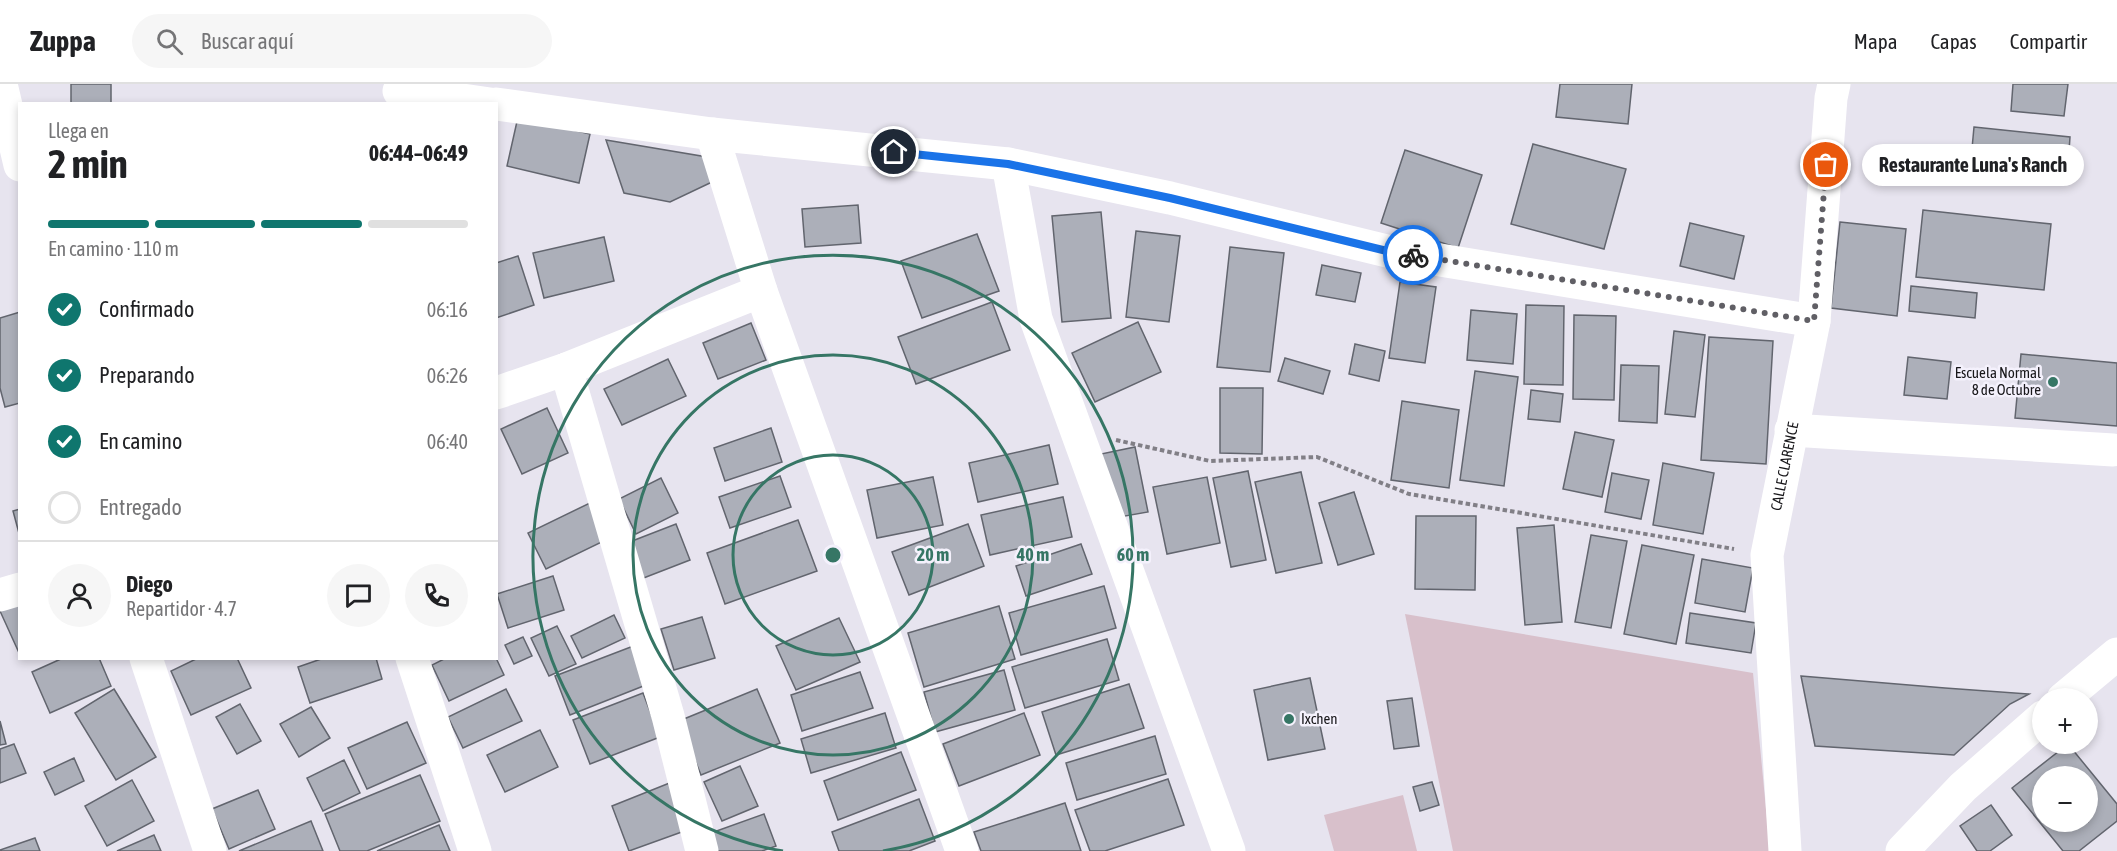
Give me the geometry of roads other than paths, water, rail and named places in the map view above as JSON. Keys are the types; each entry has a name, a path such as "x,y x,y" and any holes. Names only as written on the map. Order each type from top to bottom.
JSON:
{"street":[{"path":"0,84 18,157"},
{"name":"CALLE CLARENCE","path":"1785,851 1767,555 1814,321 1831,98 1834,84"},
{"path":"399,91 476,102"},
{"path":"498,104 712,134 1008,164 1170,198 1391,252 1814,321"},
{"path":"712,134 761,291 962,851"},
{"path":"1008,164 1036,319 1229,851"},
{"path":"498,392 566,369 761,291"},
{"path":"566,369 668,716 702,851"},
{"path":"1791,430 2113,450"},
{"path":"0,594 18,590"},
{"path":"147,660 210,851"},
{"path":"413,660 475,851"},
{"path":"2078,688 2111,664"},
{"path":"1902,851 1963,787 2032,727"}],"place":[{"name":"Restaurante Luna's Ranch","path":"1826,165"},
{"name":"Escuela Normal 8 de Octubre","path":"2053,382"},
{"name":"Ixchen","path":"1289,719"}]}
